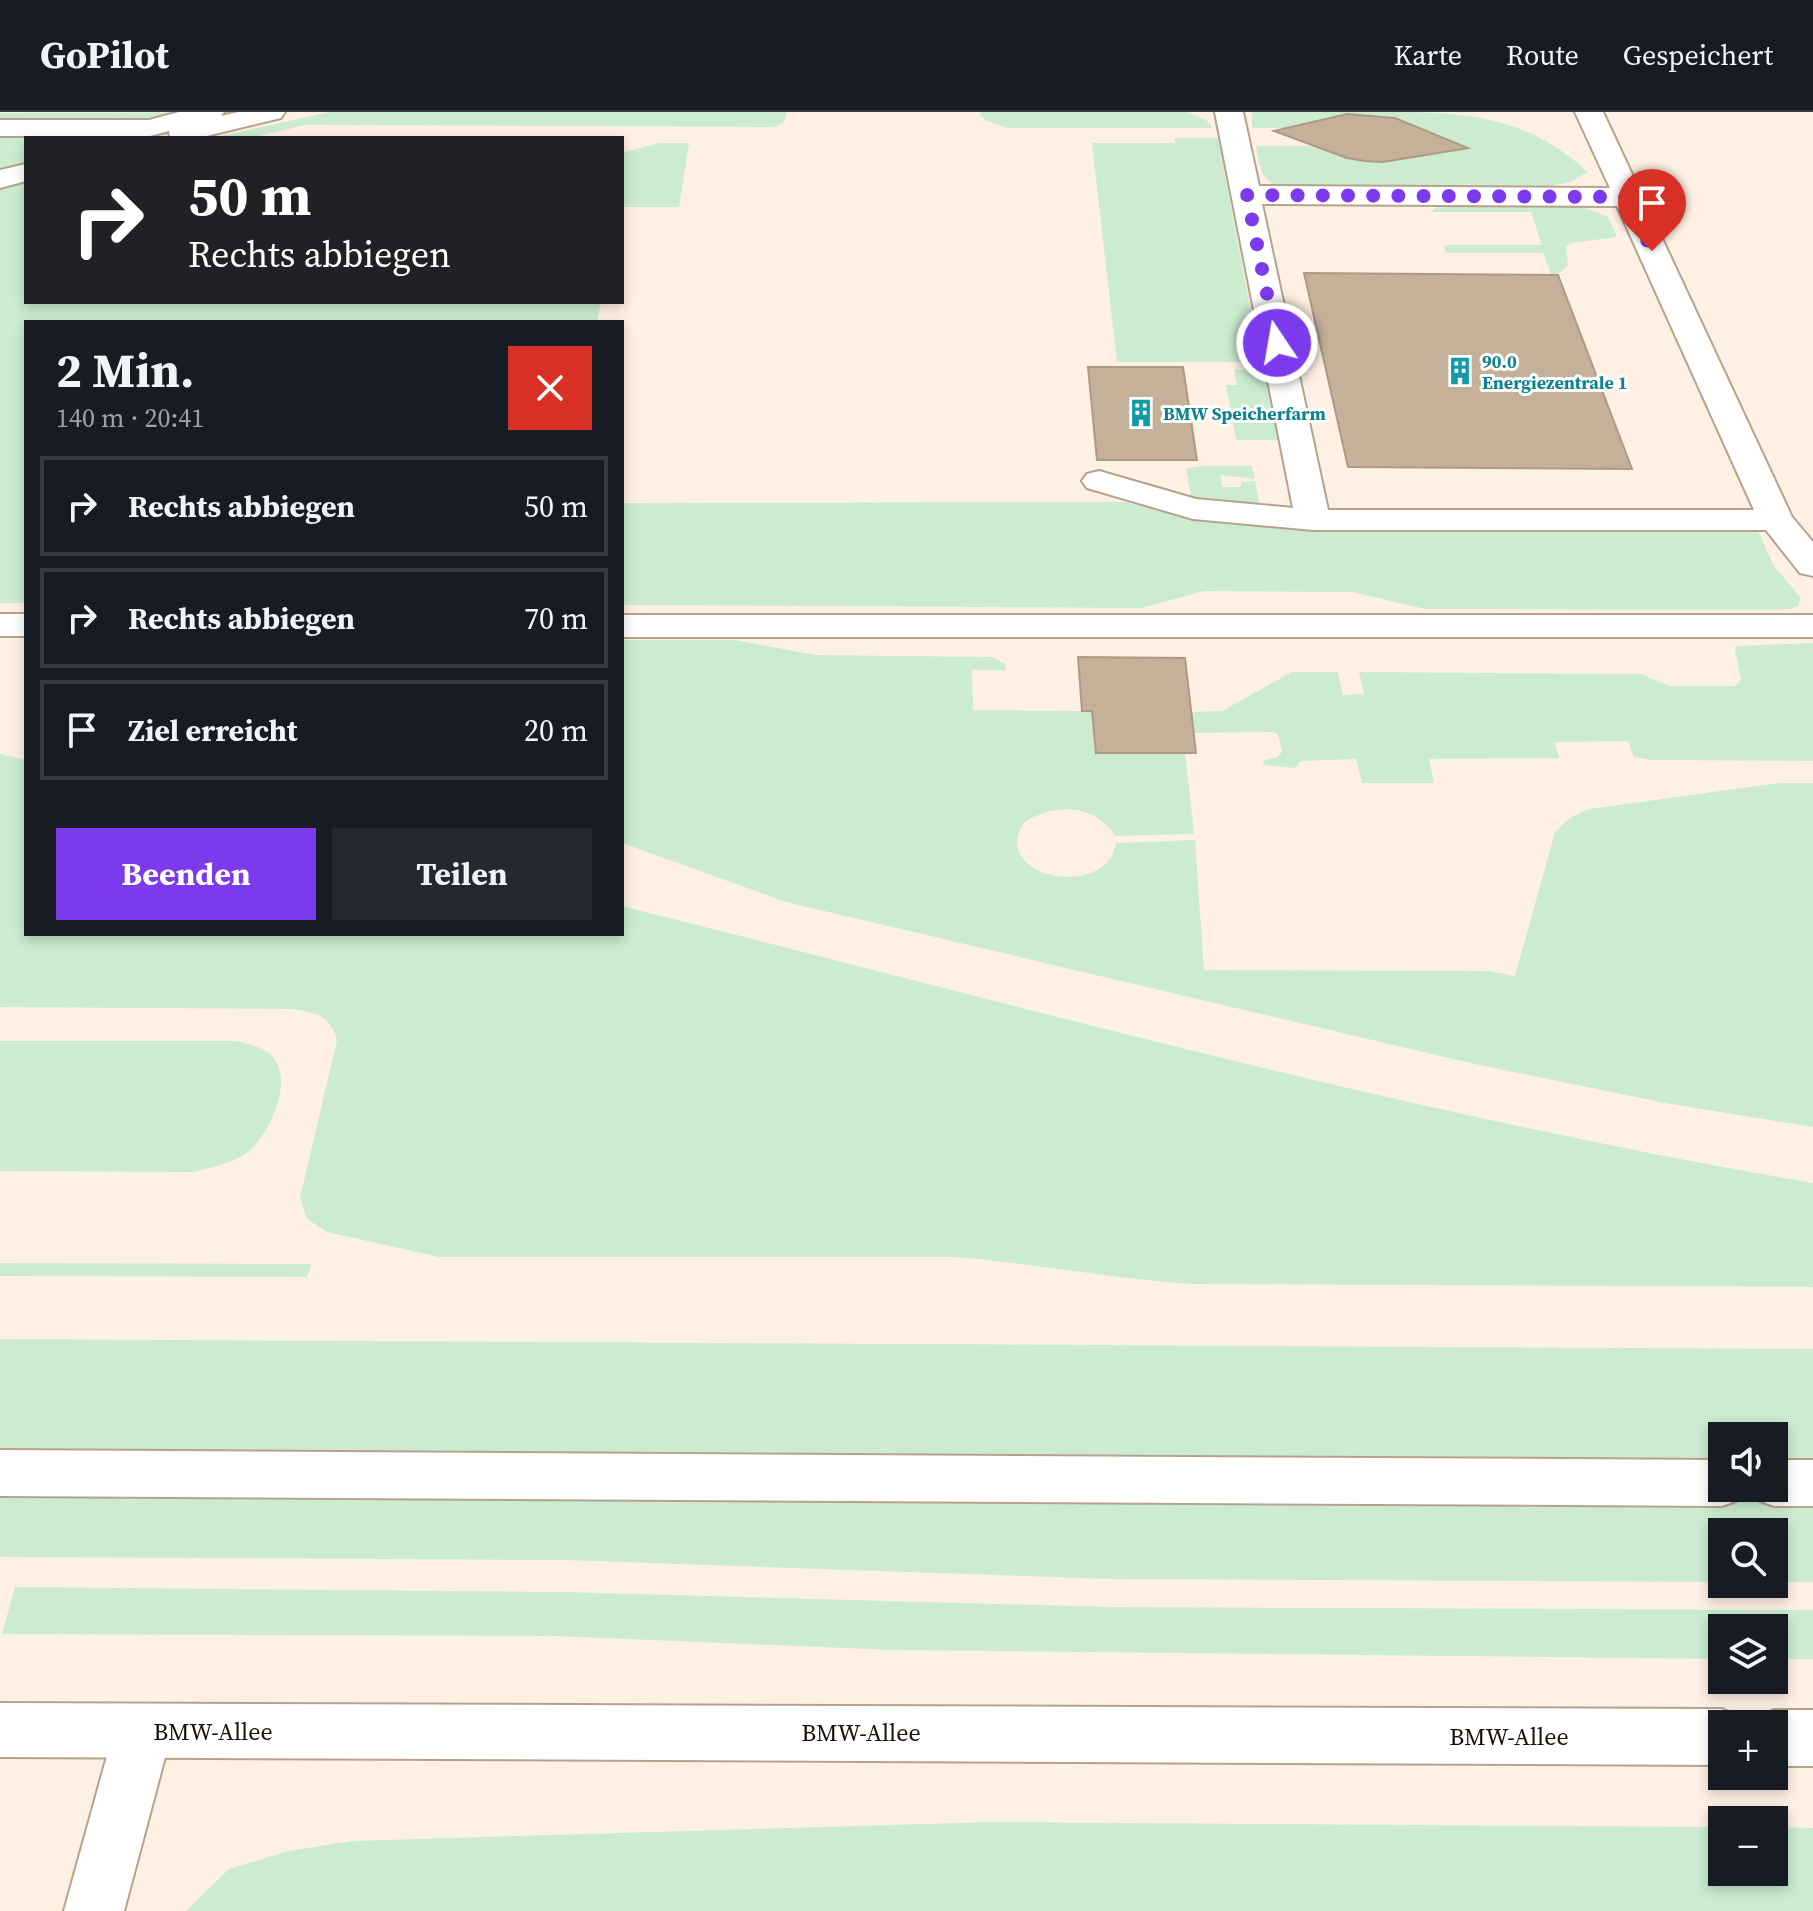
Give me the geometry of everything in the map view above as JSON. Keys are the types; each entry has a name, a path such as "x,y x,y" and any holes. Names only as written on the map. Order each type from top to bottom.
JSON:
{"main road":[{"path":"0,128 150,128 210,112"},
{"path":"174,136 271,112"},
{"path":"1229,112 1313,520"},
{"path":"1589,112 1776,520 1813,565"},
{"path":"0,179 24,173"},
{"path":"1247,195 1628,197"},
{"path":"1099,481 1193,509 1313,520 1776,520"},
{"path":"0,625 24,625"},
{"path":"624,626 1813,626"},
{"path":"0,1473 1708,1483"},
{"path":"1788,1483 1813,1483"},
{"name":"BMW-Allee","path":"0,1730 1708,1737"},
{"path":"94,1911 143,1731"},
{"path":"1788,1738 1813,1738"}],"green space":[{"path":"265,112 164,136 24,136 24,169 0,175 0,113"},
{"path":"330,112 787,112 783,123 775,127 306,125 259,136 220,136"},
{"path":"1188,112 1206,120 1213,128 1007,128 985,120 980,114"},
{"path":"1252,112 1462,115 1514,127 1539,137 1588,172 1570,182 1541,188 1285,187 1266,178 1260,168 1256,146 1323,146 1395,118 1347,114 1333,117 1318,128 1252,128"},
{"path":"1175,138 1218,138 1260,360 1255,362 1117,362 1092,143 1175,143"},
{"path":"659,143 689,143 679,207 624,207 624,152"},
{"path":"24,182 24,304 601,304 597,320 24,320 24,603 0,603 0,188"},
{"path":"1438,206 1581,206 1608,217 1617,237 1571,243 1566,246 1568,266 1558,274 1551,274 1543,253 1446,253 1444,245 1542,245 1531,212 1431,212"},
{"path":"1234,369 1265,372 1279,440 1236,440 1226,385 1237,385"},
{"path":"1252,466 1255,479 1221,475 1222,487 1241,487 1241,482 1255,481 1261,512 1192,501 1186,469"},
{"path":"1124,502 1192,518 1261,523 1275,529 1758,531 1774,566 1800,597 1799,605 1790,609 1766,610 1425,609 1352,592 1204,591 1142,608 624,605 624,503"},
{"path":"624,640 735,640 815,655 992,657 1005,664 1006,670 972,670 973,710 1192,712 1222,711 1292,672 1338,672 1343,695 1364,694 1359,672 1641,674 1670,686 1735,686 1741,679 1735,650 1737,646 1813,643 1813,761 1652,760 1634,757 1628,741 1555,742 1559,758 1429,759 1434,783 1362,783 1356,759 1301,761 1295,768 1264,765 1263,761 1282,752 1278,734 1272,732 1183,733 1194,834 1115,836 1107,825 1085,812 1060,809 1035,816 1024,823 1017,842 1022,857 1035,869 1073,877 1093,872 1108,861 1116,843 1195,840 1204,970 1489,971 1515,976 1555,832 1570,818 1589,809 1779,783 1813,783 1813,1127 1665,1103 1470,1063 786,902 624,844"},
{"path":"0,754 24,760 24,936 624,936 624,907 1364,1092 1663,1156 1813,1183 1813,1287 1193,1284 953,1257 439,1257 327,1232 307,1219 300,1198 337,1040 331,1025 321,1017 292,1009 0,1007"},
{"path":"0,1041 237,1041 271,1055 278,1066 280,1093 270,1122 254,1146 239,1157 212,1167 192,1172 0,1171"},
{"path":"0,1263 312,1264 307,1277 0,1276"},
{"path":"0,1339 1813,1349 1813,1582 1788,1582 1788,1518 1708,1518 1708,1582 1110,1579 564,1560 0,1557"},
{"path":"15,1587 562,1592 1113,1607 1813,1610 1813,1659 1788,1659 1788,1614 1708,1614 1708,1659 893,1650 555,1636 2,1634"},
{"path":"992,1822 1708,1827 1708,1886 1788,1886 1788,1827 1813,1828 1813,1911 186,1911 229,1869 289,1851 351,1841"}],"building":[{"path":"1347,114 1395,118 1468,148 1383,162 1365,161 1347,158 1274,131"},
{"name":"90.0 Energiezentrale 1","path":"1304,273 1558,275 1632,469 1348,467"},
{"name":"BMW Speicherfarm","path":"1088,367 1183,367 1197,460 1097,460"},
{"path":"1078,657 1185,658 1196,753 1096,753 1092,711 1082,711"}],"place":[{"name":"90.0 Energiezentrale 1","path":"1460,371"},
{"name":"BMW Speicherfarm","path":"1141,413"}],"route":[{"path":"1277,343 1247,195 1628,197 1652,251"}]}
